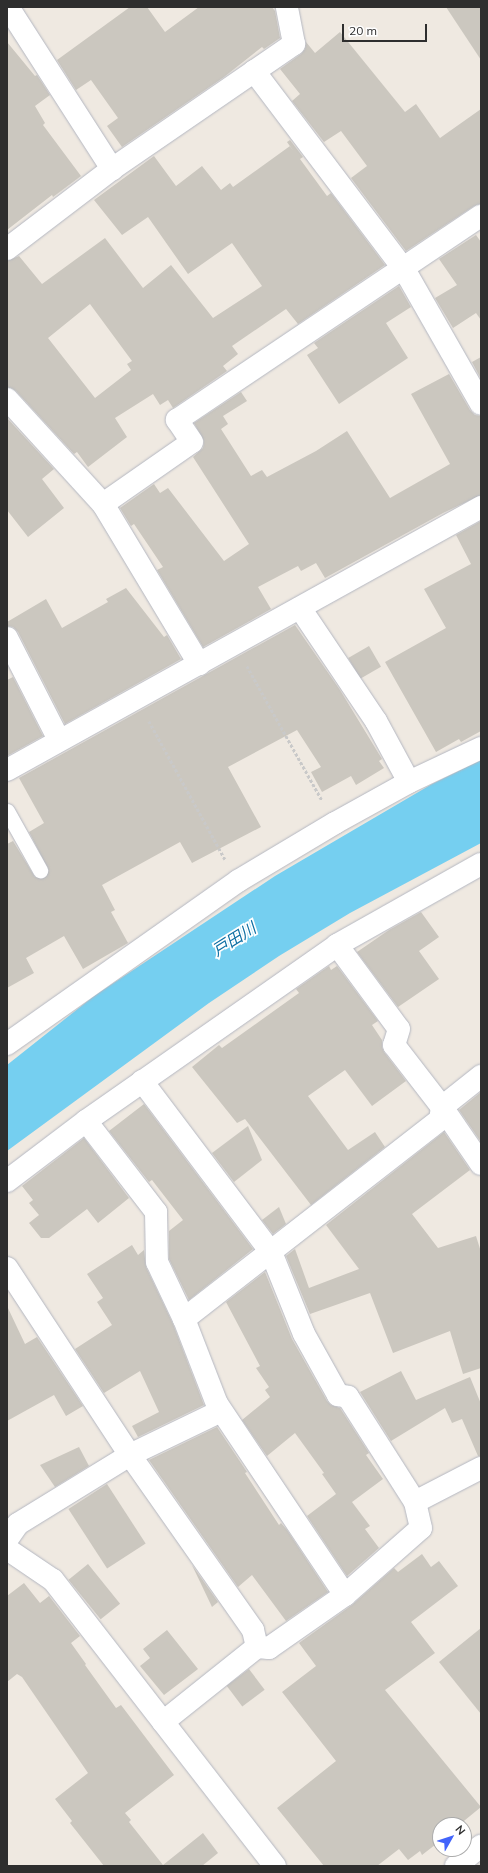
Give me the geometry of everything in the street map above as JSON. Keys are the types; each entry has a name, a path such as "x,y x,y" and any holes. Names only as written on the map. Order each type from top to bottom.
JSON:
{"street":[{"path":"8,7 112,169"},
{"path":"7,249 112,169 294,44 288,7"},
{"path":"254,71 404,269 481,404"},
{"path":"103,504 192,442 177,420 481,216"},
{"path":"7,399 103,504 199,664"},
{"path":"7,770 481,507"},
{"path":"300,608 376,721 409,782"},
{"path":"7,638 59,740"},
{"path":"7,1044 238,881 335,823 409,782 481,748"},
{"path":"7,1181 86,1121 337,945 481,864"},
{"path":"337,945 399,1029 394,1045 442,1107 481,1164"},
{"path":"184,1319 440,1120 442,1107 481,1076"},
{"path":"142,1081 271,1252 304,1334 338,1394 348,1397 415,1502 421,1528 345,1595 269,1648 257,1647 163,1722"},
{"path":"86,1121 156,1212 157,1262 184,1319 221,1410 345,1595"},
{"path":"7,1268 130,1455 253,1630 257,1647"},
{"path":"7,1540 18,1524 130,1455 221,1410"},
{"path":"415,1502 481,1468"},
{"path":"7,1549 53,1580 275,1866"},
{"path":"456,1866 481,1846"}],"lane":[{"path":"7,811 40,870"}],"path":[{"path":"235,644 335,823"},
{"path":"136,698 238,881"}],"water":[{"name":"戸田川","path":"481,760 481,843 350,913 279,956 209,1003 7,1151 7,1065 94,996 275,876 432,784"}],"building":[{"path":"130,7 147,7 165,32 199,7 272,7 275,11 280,38 264,49 262,47 224,77 122,147 107,126 118,118 91,80 76,90 57,60"},
{"path":"446,7 481,7 481,60"},
{"path":"340,32 405,112 416,104 440,138 481,109 481,204 474,206 406,251 351,178 367,166 341,131 324,142 292,101 300,94 280,69 301,54 305,49 306,42 315,53"},
{"path":"7,42 35,76 37,75 50,95 35,106 45,123 43,125 81,176 53,197 52,195 7,230"},
{"path":"290,140 303,157 300,159 327,196 331,193 385,265 298,324 286,309 232,346 238,354 223,366 227,371 173,408 168,400 160,405 153,394 115,418 127,437 88,467 77,452 74,454 16,391 7,387 7,261 19,256 42,284 105,238 143,288 171,265 213,318 262,286 232,243 188,274 148,217 122,235 94,200 154,156 176,186 202,166 221,190 230,183 233,187 290,146 287,142","holes":["90,304 132,361 127,364 131,370 95,398 48,338"]},
{"path":"476,235 481,242 481,320 476,313 453,328 435,298 457,285 439,259"},
{"path":"399,286 411,307 386,323 408,358 339,404 307,355 318,348 314,343"},
{"path":"481,357 481,379 472,362"},
{"path":"449,374 470,410 475,415 481,416 481,495 443,513 325,578 316,563 301,571 298,566 258,587 271,609 203,647 157,570 163,567 134,524 131,526 120,508 154,484 160,493 168,488 224,561 249,544 193,457 203,448 204,441 194,423 241,392 247,401 223,416 228,424 221,429 251,476 262,470 267,477 316,451 347,431 390,498 450,464 411,394"},
{"path":"7,418 54,469 42,479 64,508 28,537 7,510"},
{"path":"481,521 481,731 461,742 459,739 436,752 385,662 446,628 424,589 471,564 456,535"},
{"path":"126,588 164,637 167,635 181,659 65,724 18,632 13,627 7,626 7,622 46,599 62,628 108,602 106,599"},
{"path":"295,625 340,690 382,759 379,761 384,768 356,785 351,776 322,792 311,772 321,767 297,730 228,767 261,827 192,863 180,842 102,885 115,910 111,912 128,943 83,969 64,936 26,958 34,973 7,988 7,844 13,841 35,877 44,878 49,871 29,832 44,823 19,778"},
{"path":"369,646 381,667 360,679 348,658"},
{"path":"13,677 43,736 7,756 7,680"},
{"path":"421,912 439,937 419,951 439,979 398,1007 357,952 389,930"},
{"path":"329,966 331,970 337,966 378,1021 372,1025 382,1040 384,1052 406,1081 372,1106 345,1070 308,1096 348,1150 375,1132 385,1147 311,1205 245,1119 237,1123 192,1067 219,1045 222,1048 299,993 296,989"},
{"path":"481,1092 481,1142 459,1110"},
{"path":"144,1104 253,1249 189,1300 169,1259 169,1231 183,1220 152,1180 149,1182 109,1131"},
{"path":"248,1126 262,1160 234,1182 212,1153"},
{"path":"444,1132 470,1170 412,1214 438,1248 476,1236 481,1252 481,1368 463,1374 450,1331 393,1353 370,1293 310,1314 286,1256 295,1249 309,1288 359,1269 326,1225"},
{"path":"84,1138 129,1198 98,1223 87,1209 49,1238 41,1238 29,1223 39,1215 29,1203 33,1200 22,1186"},
{"path":"279,1207 286,1224 273,1234 262,1220"},
{"path":"132,1245 138,1255 144,1250 146,1267 173,1324 204,1405 138,1437 132,1426 159,1412 140,1371 104,1393 75,1349 112,1325 97,1302 103,1298 87,1274"},
{"path":"265,1272 292,1339 327,1401 331,1405 340,1408 369,1453 366,1455 383,1479 352,1502 370,1526 365,1529 379,1548 347,1576 307,1516 336,1494 322,1474 324,1473 295,1433 267,1456 242,1420 270,1397 265,1390 269,1387 256,1368 260,1366 226,1302"},
{"path":"7,1306 25,1344 37,1337 83,1406 66,1416 54,1395 7,1421"},
{"path":"401,1371 416,1400 470,1377 481,1404 481,1456 478,1456 462,1419 452,1423 445,1408 391,1441 360,1392"},
{"path":"217,1427 247,1472 245,1473 279,1525 281,1523 287,1530 328,1592 286,1621 252,1575 238,1587 149,1460"},
{"path":"79,1447 89,1466 55,1487 40,1465"},
{"path":"107,1484 146,1544 107,1569 68,1509"},
{"path":"422,1554 431,1567 439,1561 458,1586 411,1622 435,1653 385,1690 481,1807 469,1817 432,1817 432,1847 422,1855 420,1851 408,1860 399,1849 377,1866 324,1866 277,1808 336,1761 282,1692 316,1666 299,1643 352,1605 394,1568 398,1572"},
{"path":"88,1564 120,1604 101,1619 69,1580"},
{"path":"192,1565 218,1602 212,1607"},
{"path":"24,1583 40,1603 49,1596 80,1636 71,1643 86,1664 85,1665 116,1708 121,1705 174,1775 125,1813 131,1820 129,1822 163,1865 203,1833 218,1853 202,1866 104,1866 70,1823 72,1821 55,1799 88,1773 22,1677 17,1674 7,1682 7,1596"},
{"path":"481,1628 481,1714 439,1662"},
{"path":"167,1630 198,1669 164,1695 140,1666 150,1658 143,1649"},
{"path":"249,1669 265,1690 242,1707 227,1686"}]}
